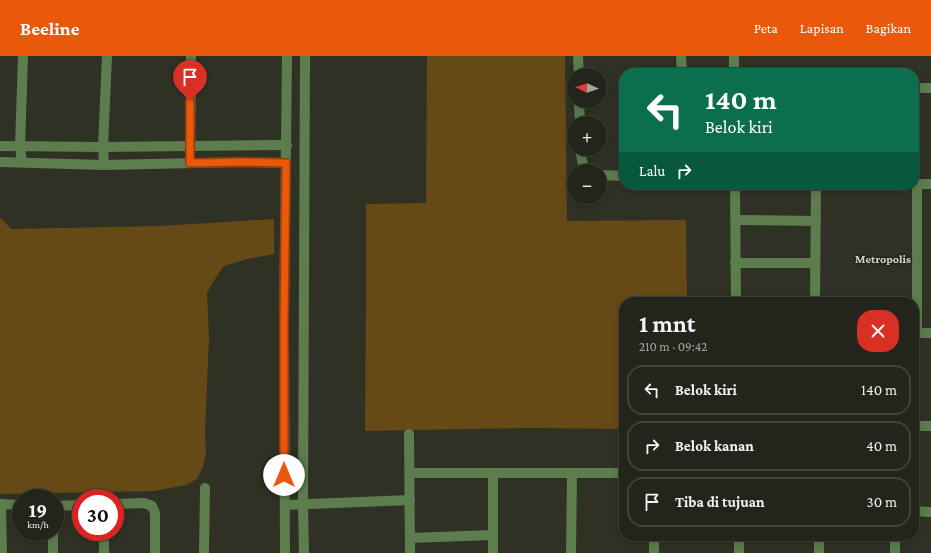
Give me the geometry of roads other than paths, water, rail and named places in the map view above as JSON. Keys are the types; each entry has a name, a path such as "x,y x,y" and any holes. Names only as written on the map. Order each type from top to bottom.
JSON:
{"street":[{"path":"22,162 20,147 23,56"},
{"path":"104,165 103,147 106,56"},
{"path":"190,163 191,56"},
{"path":"285,553 284,323 287,56"},
{"path":"304,553 305,56"},
{"path":"578,56 579,68"},
{"path":"681,56 682,68"},
{"path":"734,56 734,68"},
{"path":"919,88 931,88"},
{"path":"0,146 103,147 286,145"},
{"path":"0,162 104,165 244,162 286,163"},
{"path":"607,175 619,176"},
{"path":"919,184 931,184"},
{"path":"735,190 736,297"},
{"path":"815,297 816,190"},
{"path":"916,190 916,297"},
{"path":"736,220 816,221"},
{"path":"735,263 815,263"},
{"path":"919,333 931,333"},
{"path":"919,426 931,426"},
{"path":"409,434 410,553"},
{"path":"410,473 619,473"},
{"path":"493,473 493,553"},
{"path":"571,553 572,473"},
{"path":"204,553 205,488"},
{"path":"284,505 410,500"},
{"path":"124,504 144,503 152,506 155,513 154,553"},
{"path":"2,553 1,504 12,505"},
{"path":"919,512 931,512"},
{"path":"410,538 493,535"},
{"path":"53,541 53,553"},
{"path":"104,541 104,553"},
{"path":"654,541 654,553"},
{"path":"739,541 739,553"},
{"path":"819,541 819,553"},
{"path":"895,541 895,553"}],"district":[{"name":"Metropolis","path":"883,259"}]}
